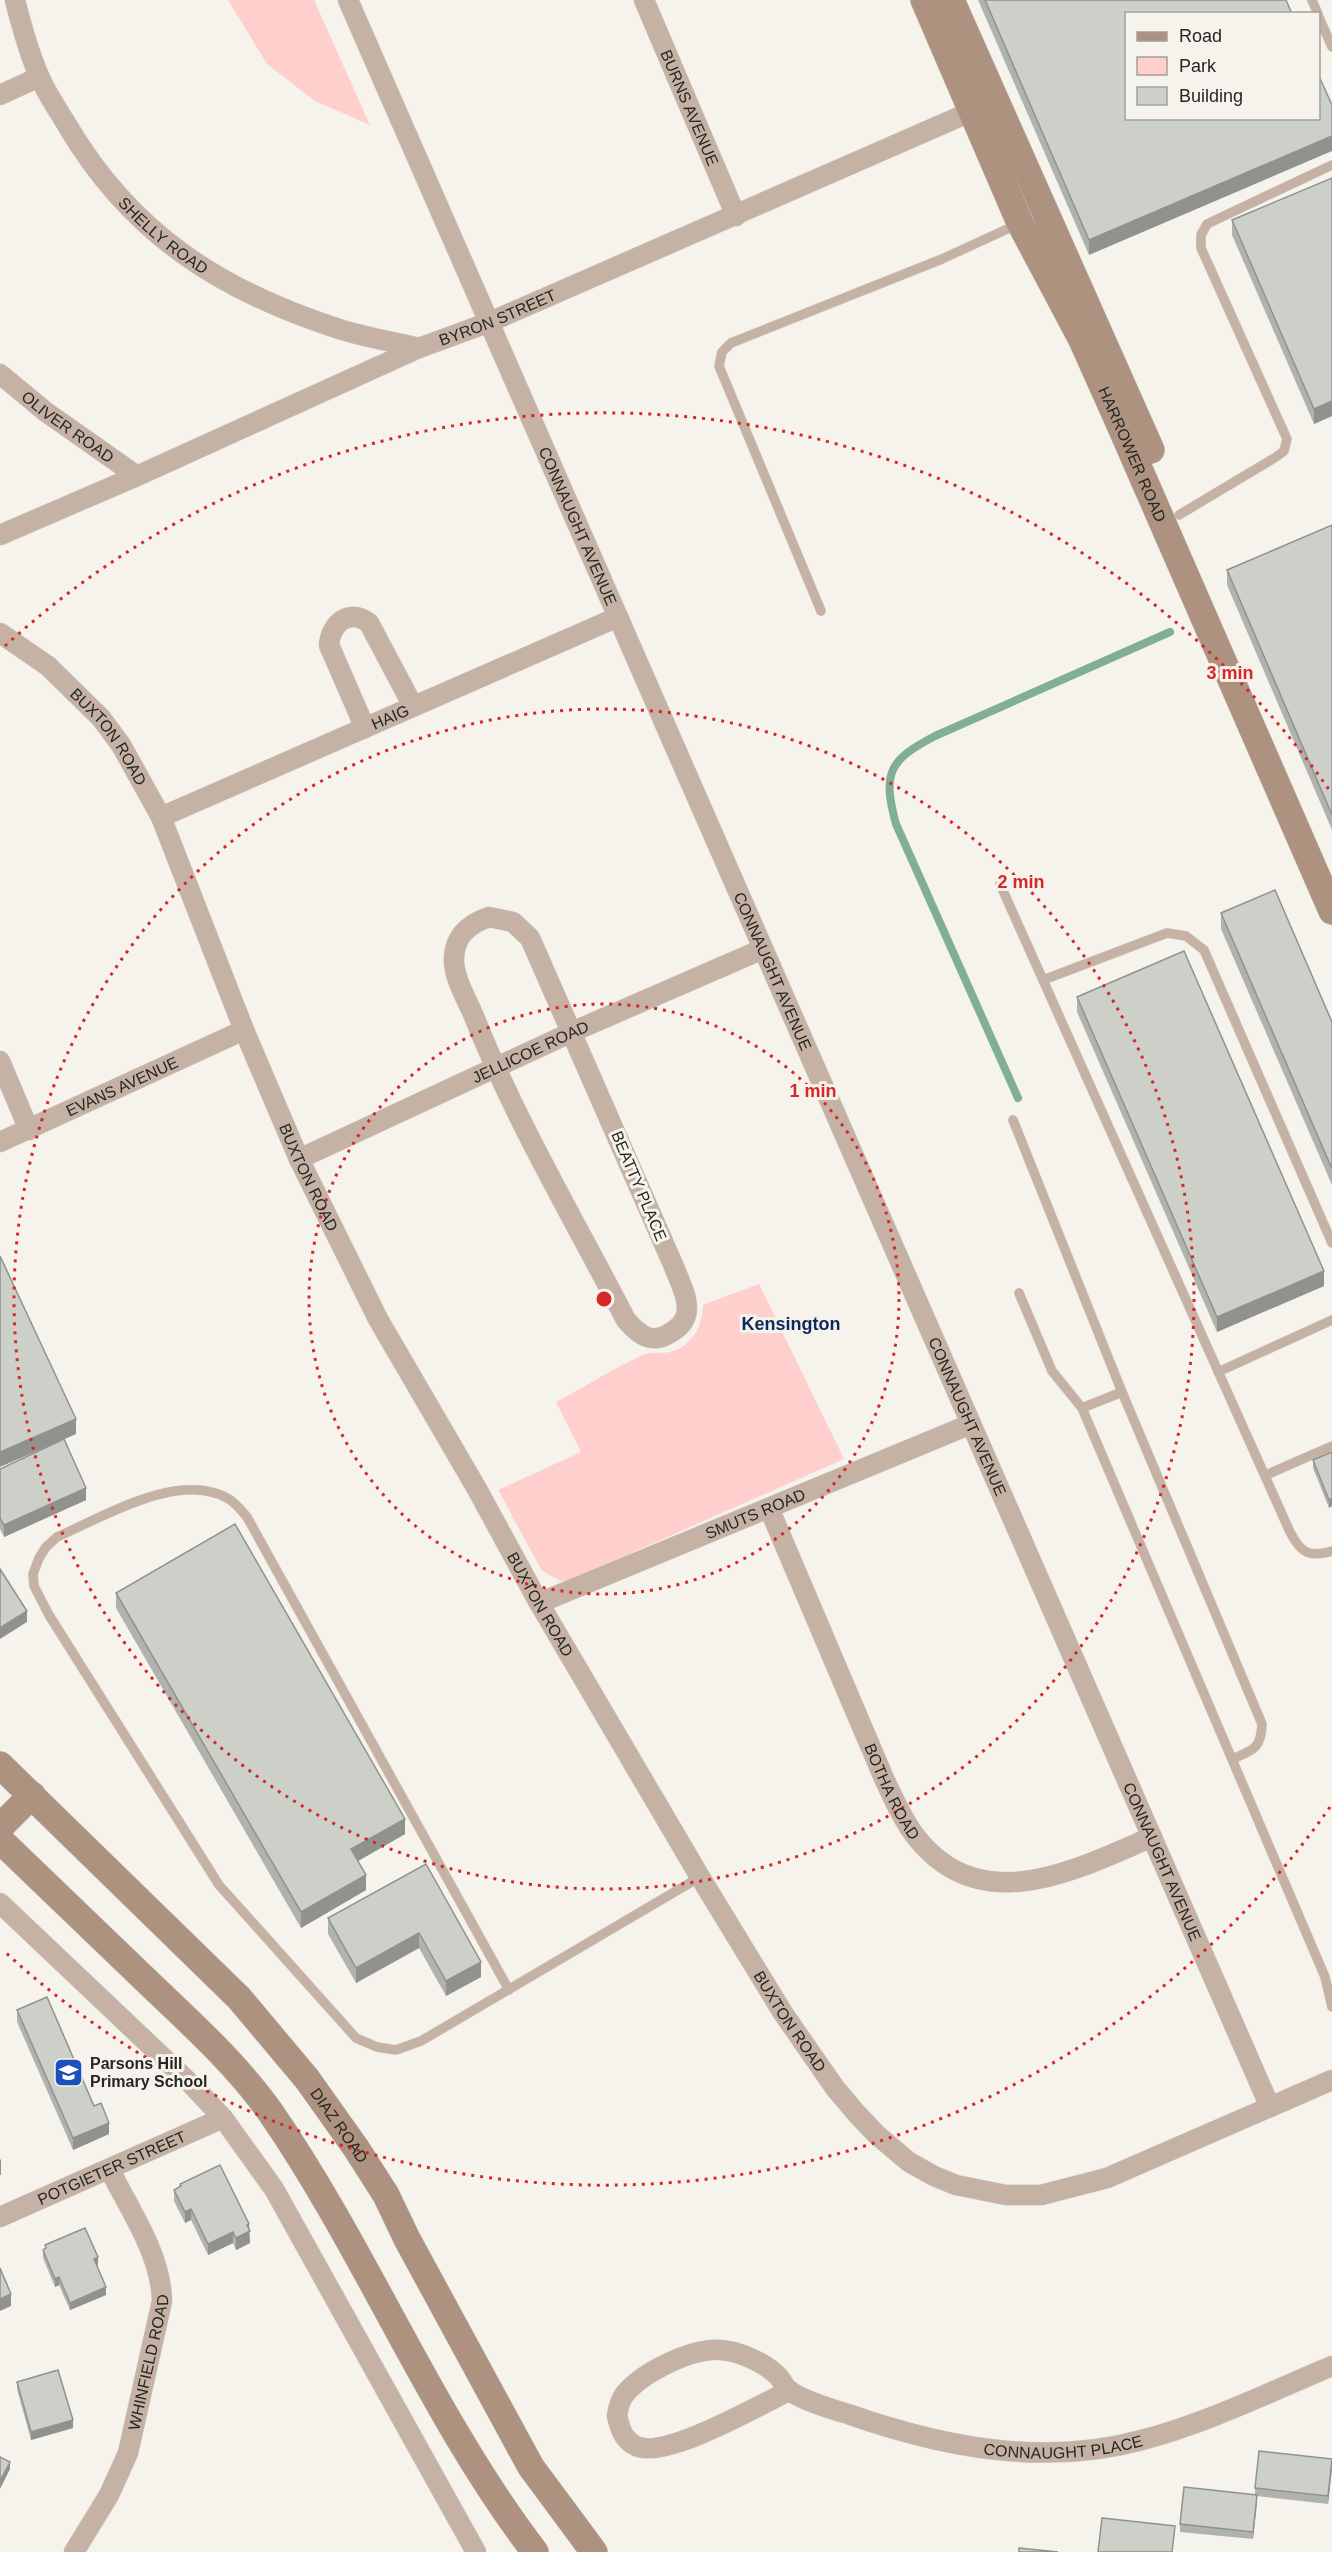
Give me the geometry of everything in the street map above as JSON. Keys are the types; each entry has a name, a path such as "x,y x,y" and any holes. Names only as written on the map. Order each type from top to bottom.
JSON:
{"main road":[{"name":"HARROWER ROAD","path":"924,0 983,106 1125,389 1332,873"},
{"name":"HARROWER ROAD","path":"951,0 1020,223 1082,340 1116,414 1332,911"},
{"name":"DIAZ ROAD","path":"0,1765 239,1998 307,2079 386,2195 407,2239 531,2467 594,2552"},
{"path":"0,1827 32,1795"},
{"path":"0,1840 209,2041 247,2081 320,2190 449,2421 488,2486 535,2552"}],"street":[{"name":"SHELLY ROAD","path":"15,0 39,77 94,167 144,225 219,278 268,303 341,329 419,348"},
{"name":"CONNAUGHT AVENUE","path":"348,0 1270,2107"},
{"name":"BURNS AVENUE","path":"644,0 736,216"},
{"path":"0,94 39,77"},
{"name":"BYRON STREET","path":"0,535 137,476 419,348 490,322 983,106"},
{"name":"OLIVER ROAD","path":"0,374 46,412 137,476"},
{"path":"365,728 329,645 331,631 341,620 352,616 369,623 413,706"},
{"name":"HAIG","path":"162,817 618,617"},
{"name":"BUXTON ROAD","path":"0,633 48,666 100,718 121,745 162,817 244,1030 299,1159 378,1319 477,1489 539,1602 783,2013 835,2088 876,2134 909,2162 956,2185 1006,2194 1041,2195 1107,2178 1332,2080"},
{"name":"BEATTY PLACE","path":"489,916 513,921 530,938 683,1291 686,1316 680,1325 666,1336 655,1339 645,1337 626,1320 495,1069 454,961 457,939 474,922 489,916"},
{"name":"JELLICOE ROAD","path":"299,1159 572,1032 764,949"},
{"name":"EVANS AVENUE","path":"0,1142 244,1030"},
{"path":"0,1061 29,1130"},
{"name":"SMUTS ROAD","path":"539,1602 972,1424"},
{"name":"BOTHA ROAD","path":"769,1508 893,1796 914,1835 932,1853 951,1868 974,1878 1000,1883 1027,1882 1092,1862 1152,1837"},
{"path":"0,1903 142,2036 223,2118 274,2189 476,2552"},
{"name":"POTGIETER STREET","path":"0,2217 223,2118"},
{"name":"WHINFIELD ROAD","path":"74,2552 109,2495 128,2453 162,2301 162,2286 153,2256 110,2170"},
{"name":"CONNAUGHT PLACE","path":"789,2391 694,2436 658,2448 637,2446 626,2440 617,2416 624,2395 636,2384 683,2356 705,2350 723,2350 758,2363 778,2376 789,2391 889,2428 945,2442 991,2450 1035,2453 1088,2451 1142,2440 1200,2420 1332,2366"}],"lane":[{"path":"1320,19 1332,47"},
{"path":"1179,515 1276,457 1284,451 1287,439 1201,248 1202,235 1207,224 1332,165"},
{"path":"821,611 719,366 722,352 730,343 942,259 1020,223"},
{"path":"1000,884 1298,1547 1309,1554 1332,1551"},
{"path":"1043,980 1167,933 1186,936 1204,950 1332,1243"},
{"path":"1013,1120 1122,1392 1262,1724 1262,1737 1255,1749 1232,1759"},
{"path":"1019,1293 1052,1371 1082,1408 1325,1977 1332,2007"},
{"path":"1218,1372 1332,1320"},
{"path":"1082,1408 1122,1392"},
{"path":"1266,1475 1332,1446"},
{"path":"509,1990 247,1517 236,1504 217,1493 204,1490 184,1490 144,1498 57,1537 46,1547 33,1574 34,1586 49,1616 219,1885 356,2038 377,2047 396,2050 421,2041 509,1990 700,1876"}],"green space":[{"path":"228,0 314,0 370,125 315,101 267,64"},
{"path":"759,1284 844,1459 568,1581 561,1581 542,1571 498,1490 581,1452 556,1402 643,1355 675,1351 681,1348 697,1331 703,1305"}],"building":[{"path":"985,0 1286,0 1291,12 1125,12 1125,120 1320,120 1320,78 1332,105 1332,136 1089,240"},
{"path":"1332,178 1332,401 1314,409 1232,220"},
{"path":"1332,525 1332,815 1227,570"},
{"path":"1275,890 1332,1022 1332,1169 1221,913"},
{"path":"1184,951 1324,1271 1217,1317 1077,997"},
{"path":"0,1256 76,1419 0,1452"},
{"path":"64,1439 86,1488 4,1525 0,1518 0,1469"},
{"path":"1332,1452 1332,1498 1329,1500 1313,1460"},
{"path":"235,1524 405,1819 351,1849 366,1875 301,1912 116,1593"},
{"path":"0,1569 27,1611 0,1628"},
{"path":"426,1864 481,1962 446,1981 419,1933 356,1968 328,1918"},
{"path":"47,1997 94,2106 101,2103 109,2123 73,2138 17,2010"},
{"path":"220,2165 249,2224 247,2225 250,2231 236,2238 233,2232 208,2244 191,2209 185,2212 174,2190 181,2186 180,2184"},
{"path":"85,2228 98,2257 94,2259 106,2287 70,2303 59,2277 55,2279 43,2250 46,2248 45,2245"},
{"path":"0,2268 11,2294 0,2299"},
{"path":"58,2370 73,2420 31,2432 17,2382"},
{"path":"1259,2451 1332,2459 1328,2496 1255,2488"},
{"path":"0,2457 10,2462 0,2481"},
{"path":"1184,2487 1257,2495 1253,2532 1180,2524"},
{"path":"1102,2518 1175,2526 1172,2552 1098,2552"},
{"path":"1019,2548 1058,2552 1019,2552"}],"waterway":[{"path":"1018,1098 896,824 890,792 893,770 908,753 935,736 1170,632"}],"place":[{"name":"Parsons Hill Primary School","path":"69,2072"}],"district":[{"name":"Kensington","path":"791,1324"}]}
